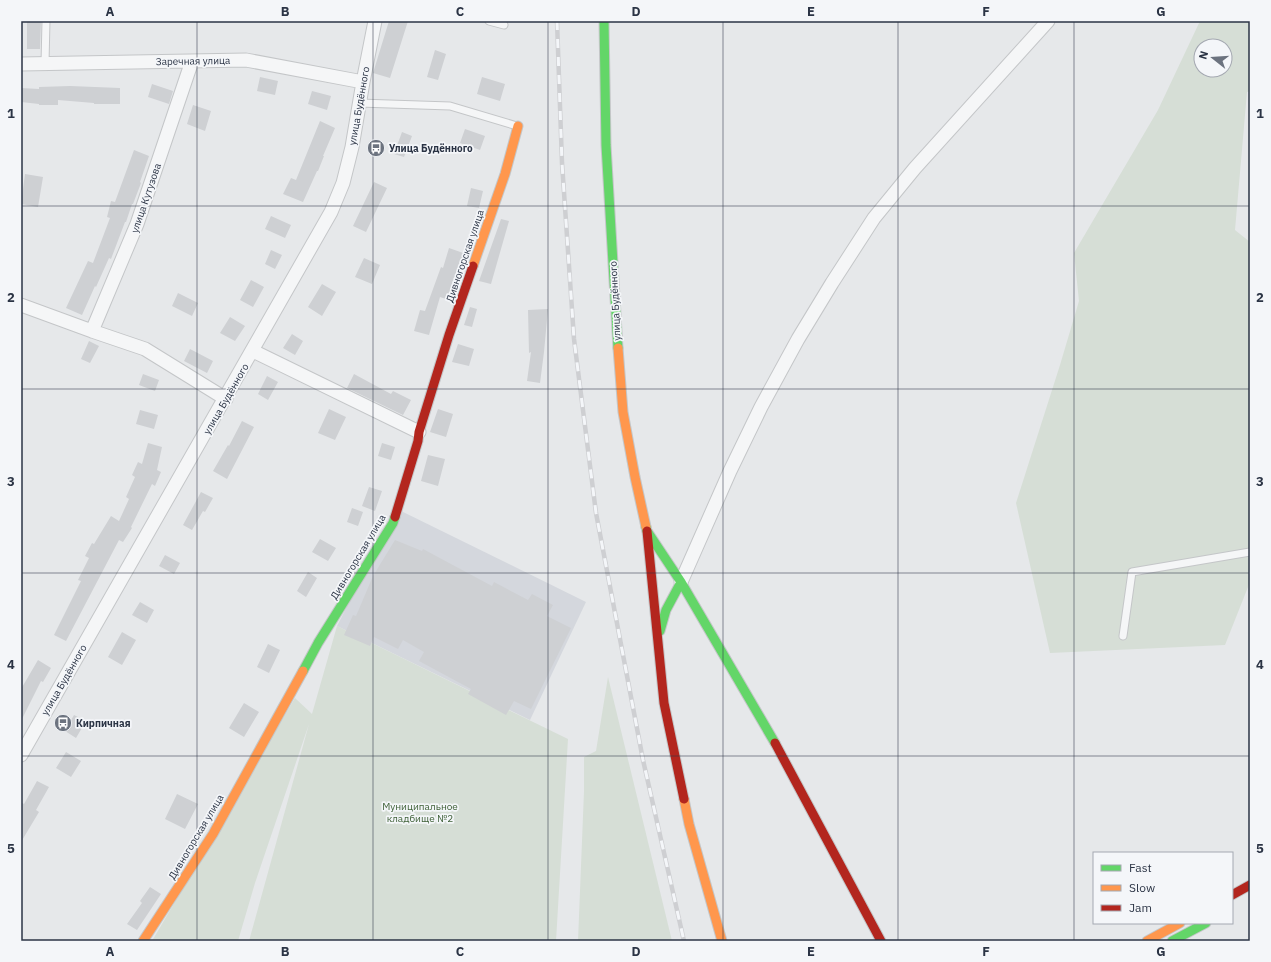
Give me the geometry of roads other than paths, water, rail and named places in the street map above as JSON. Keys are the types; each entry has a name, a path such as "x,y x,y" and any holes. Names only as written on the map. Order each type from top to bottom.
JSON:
{"street":[{"name":"улица Будённого","path":"21,755 226,399 331,212 343,183 352,147 362,82 375,21"},
{"name":"улица Будённого","path":"604,21 606,145 616,329 623,412 635,478 647,531"},
{"path":"657,642 666,610 681,582 730,471 761,407 802,332 832,283 874,218 915,168 1048,21"},
{"name":"Заречная улица","path":"21,64 246,60 362,82"},
{"name":"улица Кутузова","path":"92,331 137,224 192,61"},
{"name":"Дивногорская улица","path":"143,941 213,834 318,643 393,523 449,335 505,174 518,126"},
{"path":"21,305 92,331 146,348 226,399"},
{"path":"253,351 419,432"},
{"path":"647,531 681,582 782,754 881,941"},
{"path":"647,531 664,703 689,824 722,941"},
{"path":"1233,894 1250,885"},
{"path":"1147,941 1178,924"},
{"path":"1172,941 1204,924"}],"lane":[{"path":"45,63 46,21"},
{"path":"489,21 504,25"},
{"path":"359,103 450,106 518,126"},
{"path":"1123,636 1132,572 1250,552"}],"railway":[{"path":"557,21 562,163 574,339 596,513 643,760 684,941"}],"place":[{"name":"Улица Будённого","path":"376,148"},
{"name":"Кирпичная","path":"63,723"}],"park label":[{"name":"Муниципальное кладбище №2","path":"420,812"}]}
